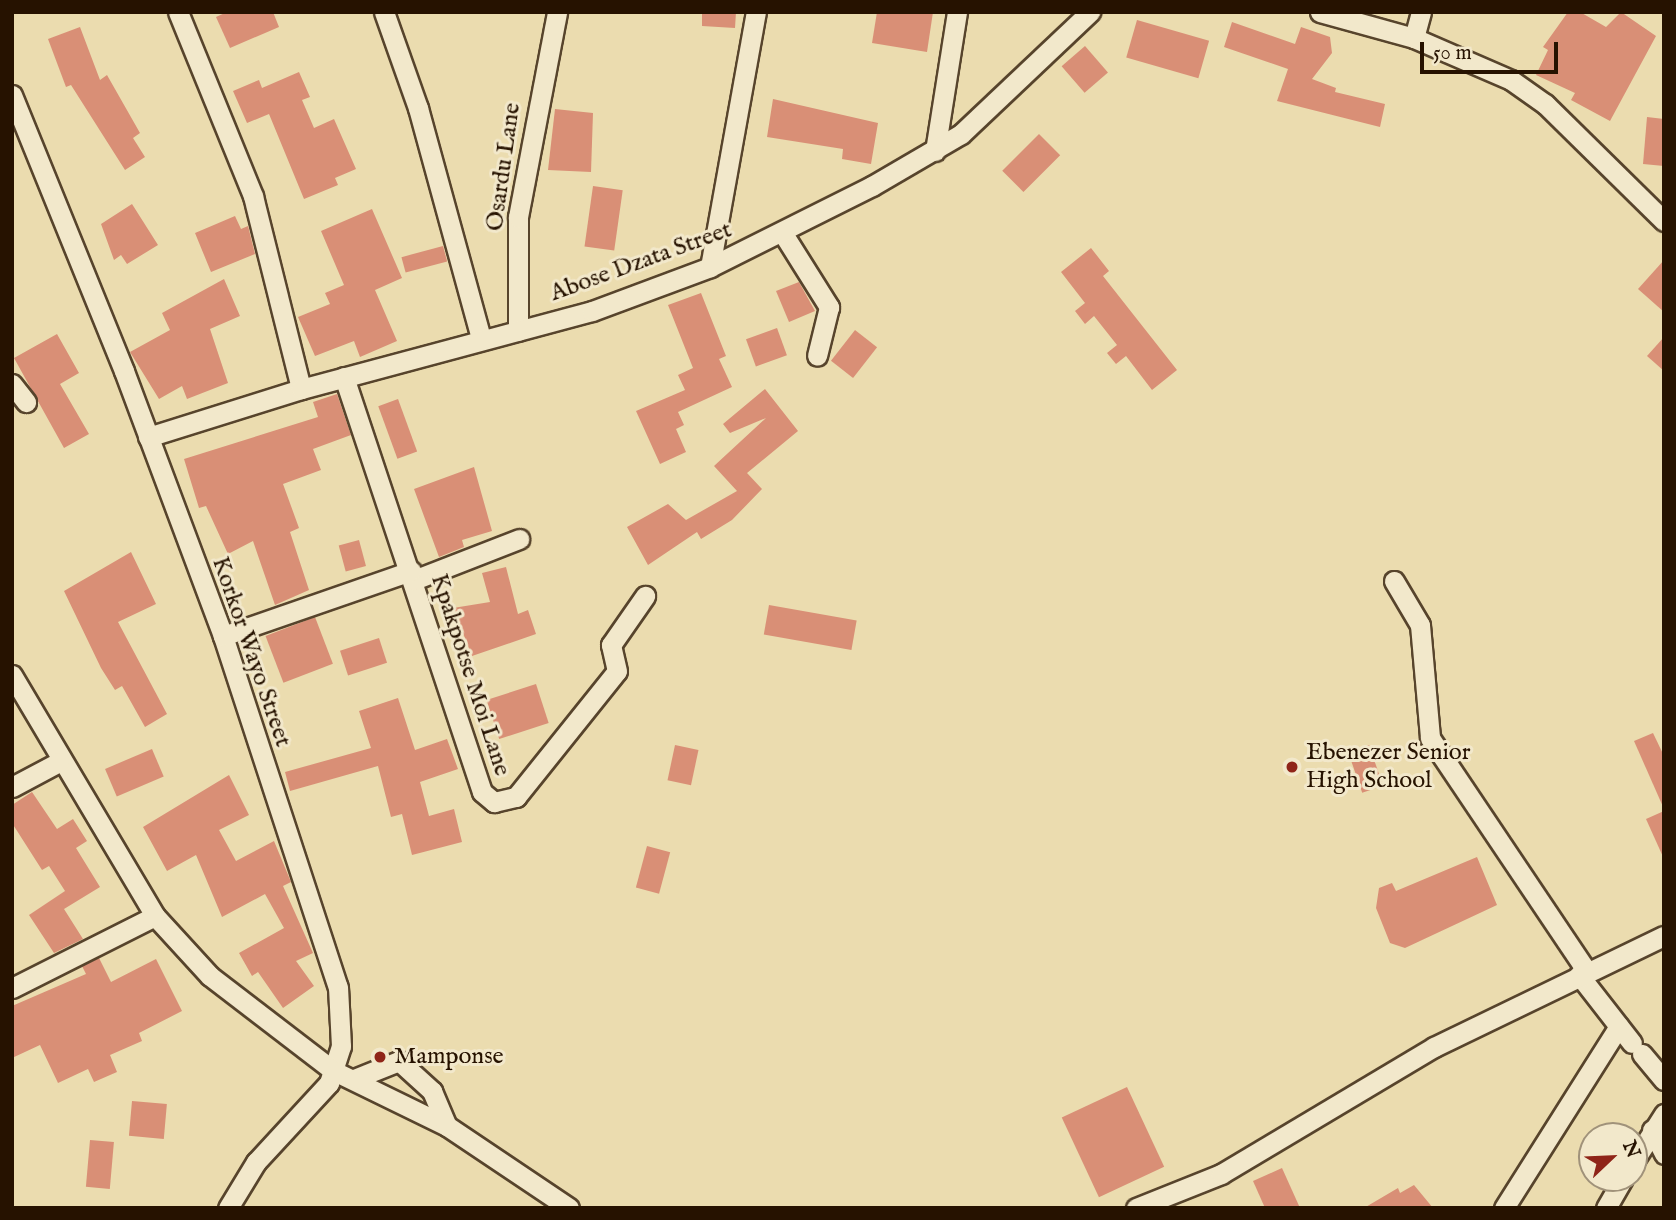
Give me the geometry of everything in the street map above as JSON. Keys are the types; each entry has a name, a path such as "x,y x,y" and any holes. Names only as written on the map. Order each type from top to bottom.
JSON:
{"street":[{"path":"178,12 253,196 301,389"},
{"path":"384,12 418,108 481,339"},
{"name":"Osardu Lane","path":"518,331 518,217 557,12"},
{"path":"710,267 756,12"},
{"path":"935,151 957,12"},
{"name":"Abose Dzata Street","path":"148,437 301,389 593,311 710,267 935,151 991,109 1061,34 1090,12"},
{"path":"1320,12 1415,38 1469,58 1545,104 1664,221"},
{"path":"1415,38 1421,12"},
{"name":"Korkor Wayo Street","path":"12,95 148,437 223,636 338,987 341,1046 334,1071 256,1162 228,1208"},
{"path":"782,232 829,307 817,356"},
{"path":"344,377 412,575 519,539"},
{"path":"12,384 26,402"},
{"name":"Kpakpotse Moi Lane","path":"223,636 412,575 482,792 494,802 516,797 617,671 611,645 645,596"},
{"path":"1394,581 1422,633 1430,738 1619,1026 1664,1080"},
{"path":"12,675 59,762 155,916 210,976 334,1071 447,1126 569,1208"},
{"path":"12,788 59,762"},
{"path":"12,988 155,916"},
{"path":"1136,1208 1221,1174 1404,1063 1583,973 1664,936"},
{"path":"1504,1208 1619,1026"},
{"path":"354,1079 399,1061 432,1091 447,1126"},
{"path":"1658,1122 1664,1154"},
{"path":"1648,1138 1658,1122"},
{"path":"1605,1208 1615,1192"}],"building":[{"path":"227,12 273,12 279,27 230,48 216,17"},
{"path":"702,12 736,12 735,28 702,26"},
{"path":"877,12 933,12 927,52 872,43"},
{"path":"1568,12 1580,12 1606,27 1621,12 1656,36 1610,121 1571,100 1575,93 1536,75 1548,50 1543,47"},
{"path":"1137,20 1209,41 1198,78 1126,57"},
{"path":"1232,22 1295,44 1301,27 1330,37 1332,53 1312,79 1336,88 1335,92 1385,104 1380,127 1277,101 1288,69 1224,47"},
{"path":"80,27 100,80 107,75 140,133 133,138 145,157 125,170 71,85 66,87 48,39"},
{"path":"1085,46 1108,72 1085,93 1062,66"},
{"path":"299,72 310,97 302,100 314,128 334,119 356,169 335,178 338,185 304,199 269,114 247,123 233,91 259,80 262,88"},
{"path":"773,99 878,123 871,164 842,159 843,149 767,137"},
{"path":"555,109 593,113 591,172 548,170"},
{"path":"1647,117 1664,119 1664,166 1643,164"},
{"path":"1039,134 1060,155 1023,192 1002,171"},
{"path":"593,186 623,190 614,251 585,246"},
{"path":"132,204 158,245 127,264 121,255 114,260 101,224"},
{"path":"372,209 402,278 375,290 397,341 360,357 354,341 315,356 298,317 330,304 325,293 344,285 321,231"},
{"path":"235,216 241,229 248,226 255,254 211,272 195,233"},
{"path":"443,246 447,261 406,273 401,257"},
{"path":"1091,248 1109,271 1103,276 1177,370 1152,390 1126,356 1116,364 1107,353 1117,345 1094,316 1085,324 1075,311 1085,303 1061,272"},
{"path":"1664,260 1664,312 1638,289"},
{"path":"224,279 240,316 210,329 228,383 187,399 182,386 159,399 130,352 170,330 162,313"},
{"path":"799,282 815,311 789,322 776,291"},
{"path":"701,293 726,356 719,359 732,387 678,412 684,425 676,429 686,452 660,464 636,411 685,390 678,375 693,368 668,305"},
{"path":"777,328 787,355 756,367 746,339"},
{"path":"855,330 877,347 853,378 831,361"},
{"path":"57,334 79,373 60,384 89,434 64,448 14,358"},
{"path":"1664,337 1664,371 1647,356"},
{"path":"765,389 798,431 747,473 762,489 732,520 701,539 697,532 648,565 627,527 668,504 686,520 737,491 714,466 766,418 730,433 723,424"},
{"path":"337,394 351,435 313,449 321,470 283,484 299,528 290,532 309,590 275,605 253,541 228,554 206,506 199,508 184,459 318,417 313,402"},
{"path":"398,399 417,452 397,459 378,406"},
{"path":"474,467 492,531 462,540 464,547 439,557 414,489"},
{"path":"359,540 366,566 346,572 339,545"},
{"path":"131,552 156,604 118,622 167,714 145,727 122,686 115,690 101,668 64,591"},
{"path":"506,567 518,614 528,610 536,634 472,656 453,608 490,602 482,573"},
{"path":"769,605 857,620 851,650 764,635"},
{"path":"315,617 333,664 283,683 266,636"},
{"path":"379,638 387,663 348,675 340,651"},
{"path":"536,684 549,723 499,739 487,700"},
{"path":"398,698 415,750 447,739 458,769 420,782 429,816 454,809 462,842 412,855 402,814 391,817 378,766 290,791 285,772 371,748 359,711"},
{"path":"1653,733 1664,756 1664,809 1634,741"},
{"path":"675,745 698,750 691,785 668,780"},
{"path":"1369,745 1383,786 1362,793 1348,752"},
{"path":"152,749 164,777 117,797 105,769"},
{"path":"229,775 249,815 219,830 236,861 274,841 291,882 283,886 313,953 296,961 314,986 283,1008 258,972 252,976 239,953 284,928 265,894 222,917 196,855 167,871 143,827"},
{"path":"32,792 57,829 73,819 87,841 76,848 100,887 64,909 83,939 54,953 29,915 65,891 49,866 42,870 12,823 12,805"},
{"path":"1664,811 1664,859 1646,819"},
{"path":"647,846 670,852 659,894 636,888"},
{"path":"1477,857 1497,905 1405,948 1390,943 1376,908 1379,888 1392,883 1396,891"},
{"path":"99,958 111,982 156,959 182,1011 139,1033 142,1041 110,1055 117,1072 94,1082 88,1069 58,1083 40,1045 12,1058 12,1006 86,974 82,966"},
{"path":"1127,1087 1164,1167 1099,1197 1062,1117"},
{"path":"132,1101 167,1104 164,1139 129,1136"},
{"path":"90,1140 114,1142 110,1189 86,1187"},
{"path":"1282,1168 1300,1208 1265,1208 1253,1181"},
{"path":"1414,1185 1433,1208 1364,1208 1398,1188 1400,1193"}],"place":[{"name":"Ebenezer Senior High School","path":"1292,767"},
{"name":"Mamponse","path":"380,1057"}]}
